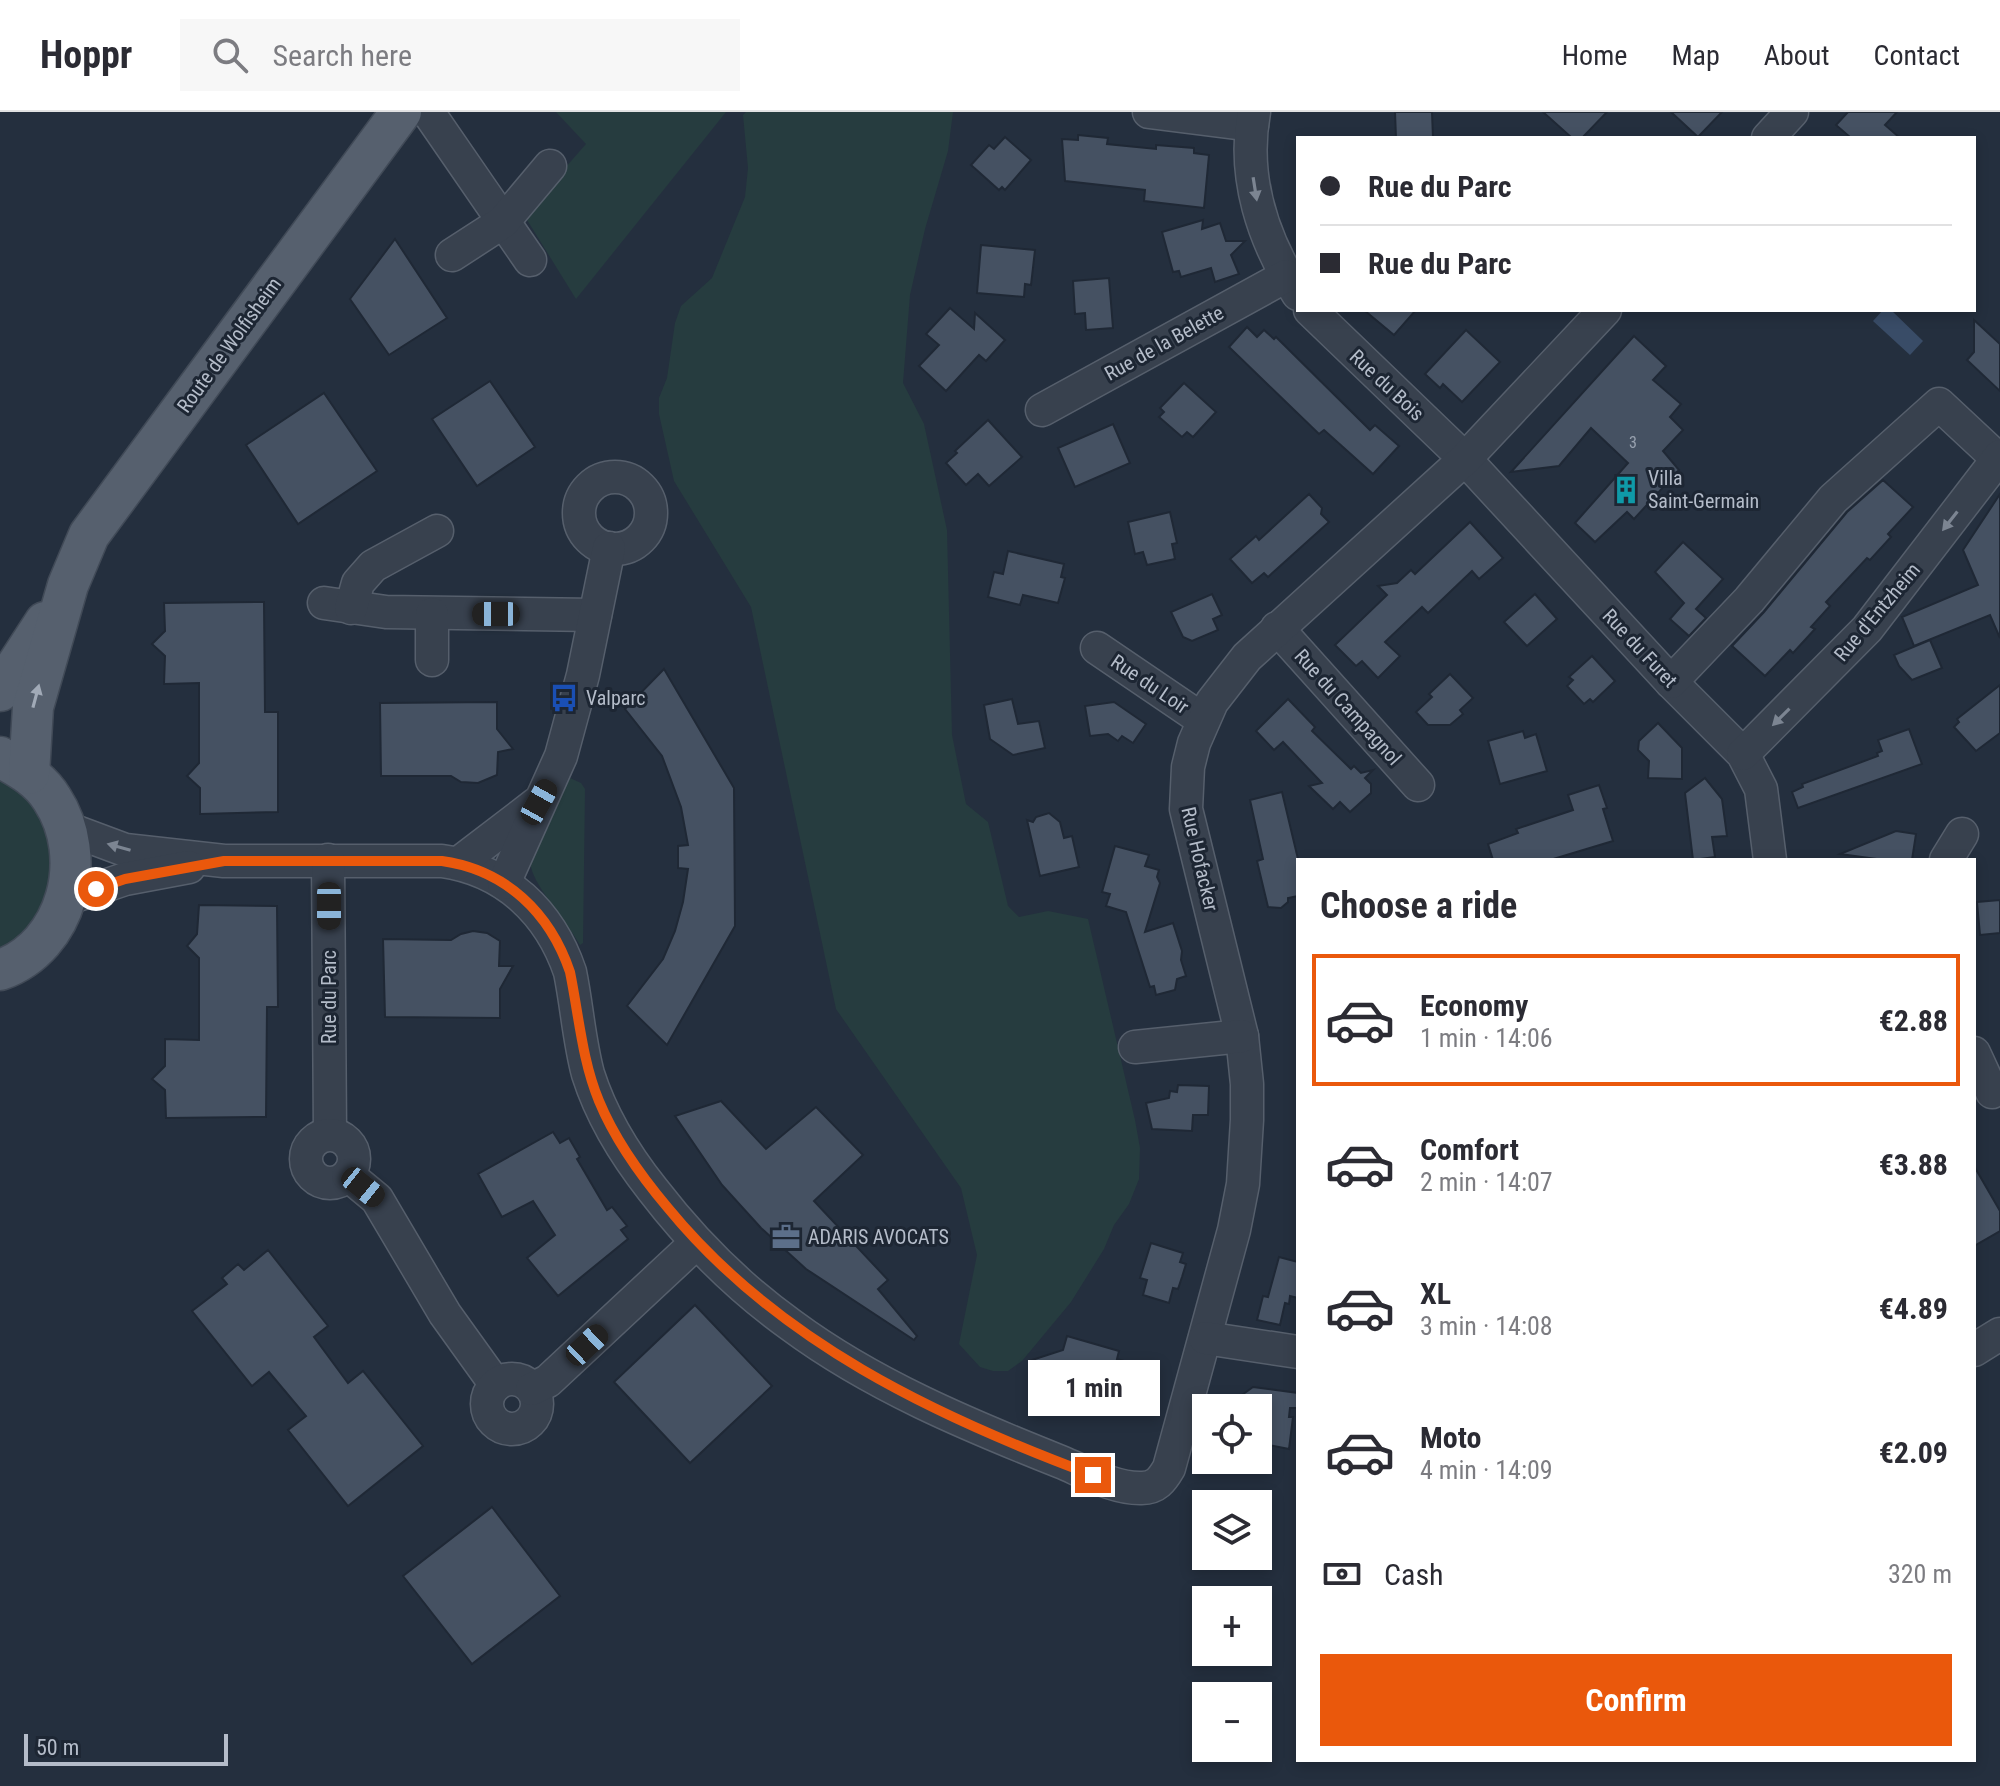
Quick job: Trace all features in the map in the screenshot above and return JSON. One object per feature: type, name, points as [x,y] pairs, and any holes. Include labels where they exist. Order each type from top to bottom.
[{"type":"main road","name":"Route de Wolfisheim","points":[[15,766],[68,585],[89,535],[401,112]]},
{"type":"main road","name":"Route de Wolfisheim","points":[[0,691],[68,585]]},
{"type":"main road","points":[[0,970],[13,965],[46,938],[66,899],[72,864],[66,828],[52,798],[15,766]]},
{"type":"street","points":[[428,112],[530,260]]},
{"type":"street","points":[[1149,112],[1253,118],[1251,163],[1255,198],[1262,224],[1292,285]]},
{"type":"street","points":[[1770,136],[1792,112]]},
{"type":"street","points":[[452,255],[503,222],[550,166]]},
{"type":"street","name":"Rue de la Belette","points":[[1042,410],[1292,285]]},
{"type":"street","name":"Rue du Bois","points":[[1312,312],[1465,459]]},
{"type":"street","name":"Rue Hofacker","points":[[696,1243],[748,1292],[819,1345],[930,1406],[997,1437],[1127,1486],[1153,1486],[1163,1479],[1169,1468],[1227,1263],[1243,1184],[1247,1120],[1242,1036],[1186,809],[1188,767],[1203,720],[1226,682],[1277,628],[1465,459],[1603,312]]},
{"type":"street","name":"Rue d'Entzheim","points":[[1671,682],[1749,600],[1833,499],[1939,404],[1999,458],[1867,629],[1743,754]]},
{"type":"street","name":"Rue du Furet","points":[[1465,459],[1671,682],[1743,754],[1761,789],[1770,858]]},
{"type":"street","points":[[437,531],[373,566],[337,606],[432,614],[595,615]]},
{"type":"street","points":[[504,883],[551,780],[568,733],[609,548]]},
{"type":"street","points":[[432,614],[432,660]]},
{"type":"street","name":"Rue du Campagnol","points":[[1277,628],[1418,785]]},
{"type":"street","name":"Rue du Loir","points":[[1097,648],[1203,720]]},
{"type":"street","points":[[459,863],[539,802]]},
{"type":"street","points":[[66,828],[125,850],[224,861],[425,860],[459,863],[504,883],[536,909],[570,972],[589,1074],[615,1134],[653,1190],[696,1243],[548,1381],[532,1389]]},
{"type":"street","name":"Rue du Parc","points":[[328,860],[330,1134],[339,1136],[352,1149],[352,1167],[348,1175],[377,1199],[445,1314],[496,1385]]},
{"type":"street","points":[[66,899],[125,879],[224,861]]},
{"type":"street","points":[[1135,1047],[1242,1036]]},
{"type":"street","points":[[1976,1057],[1992,1092]]},
{"type":"street","points":[[1976,1349],[2000,1334]]},
{"type":"street","points":[[1205,1338],[1296,1352]]},
{"type":"street","points":[[505,1380],[515,1380],[532,1389],[537,1407],[533,1417],[519,1429],[500,1426],[487,1411],[487,1401],[496,1385],[505,1380]]},
{"type":"green space","points":[[556,112],[726,112],[576,299],[524,215],[586,144]]},
{"type":"green space","points":[[746,112],[953,112],[948,151],[910,295],[903,383],[924,424],[947,530],[952,735],[966,804],[988,822],[1008,906],[1019,917],[1048,911],[1088,919],[1140,1148],[1139,1179],[1104,1249],[1071,1302],[1022,1361],[1008,1371],[980,1367],[959,1344],[977,1255],[961,1188],[836,1009],[751,607],[674,481],[659,414],[659,398],[667,378],[675,323],[681,306],[712,278],[745,197],[748,168],[743,115]]},
{"type":"green space","points":[[0,771],[38,800],[58,854],[44,910],[25,933],[0,949]]},
{"type":"green space","points":[[570,778],[581,783],[585,789],[583,943],[580,945],[539,885],[530,856],[537,833]]},
{"type":"water","points":[[1881,312],[1893,312],[1923,341],[1910,355],[1873,321]]},
{"type":"building","points":[[1395,112],[1432,112],[1433,136],[1396,136]]},
{"type":"building","points":[[1543,112],[1607,112],[1584,136],[1570,136]]},
{"type":"building","points":[[1671,112],[1722,112],[1697,136]]},
{"type":"building","points":[[1848,112],[1897,112],[1885,125],[1898,136],[1849,136],[1836,125]]},
{"type":"building","points":[[1078,135],[1108,138],[1107,144],[1156,149],[1156,145],[1194,148],[1194,153],[1209,155],[1204,208],[1144,201],[1145,190],[1065,181],[1062,139],[1078,140]]},
{"type":"building","points":[[1005,137],[1031,160],[1005,190],[1002,187],[999,190],[971,165],[989,145],[994,149]]},
{"type":"building","points":[[1203,220],[1202,229],[1220,223],[1226,241],[1245,241],[1231,255],[1239,274],[1215,282],[1211,268],[1181,277],[1179,271],[1173,272],[1162,232]]},
{"type":"building","points":[[395,239],[447,318],[389,355],[350,299]]},
{"type":"building","points":[[981,245],[1035,250],[1031,285],[1025,284],[1024,297],[977,293]]},
{"type":"building","points":[[1109,278],[1113,328],[1086,330],[1085,313],[1075,314],[1073,281]]},
{"type":"building","points":[[950,308],[974,329],[975,313],[1005,340],[986,361],[979,355],[946,391],[919,366],[939,345],[926,334]]},
{"type":"building","points":[[1366,312],[1414,312],[1394,335]]},
{"type":"building","points":[[1974,320],[2000,344],[2000,391],[1967,360],[1974,352]]},
{"type":"building","points":[[1247,327],[1257,337],[1264,330],[1274,339],[1276,337],[1370,430],[1375,425],[1399,446],[1373,474],[1324,430],[1319,434],[1229,347]]},
{"type":"building","points":[[1466,330],[1500,362],[1462,402],[1443,384],[1440,388],[1425,374]]},
{"type":"building","points":[[1634,336],[1666,366],[1653,380],[1681,404],[1670,417],[1683,430],[1663,451],[1679,470],[1634,519],[1627,512],[1595,542],[1575,523],[1628,463],[1591,428],[1559,466],[1511,472]]},
{"type":"building","points":[[490,381],[535,447],[477,486],[432,419]]},
{"type":"building","points":[[1184,383],[1216,412],[1193,437],[1187,432],[1182,437],[1159,417],[1164,412],[1160,408]]},
{"type":"building","points":[[324,393],[377,471],[298,524],[246,445]]},
{"type":"building","points":[[988,420],[1022,457],[989,486],[978,474],[966,485],[946,463]]},
{"type":"building","points":[[1113,424],[1130,463],[1075,487],[1058,448]]},
{"type":"building","points":[[1883,480],[1913,507],[1888,534],[1891,537],[1870,560],[1867,558],[1826,602],[1830,606],[1811,627],[1815,629],[1793,653],[1790,650],[1765,676],[1732,646],[1847,512]]},
{"type":"building","points":[[1309,494],[1322,508],[1321,514],[1329,522],[1268,577],[1264,573],[1252,583],[1230,559],[1256,536],[1259,540]]},
{"type":"building","points":[[2000,494],[2000,638],[1990,615],[1914,646],[1902,617],[1978,585],[1963,550]]},
{"type":"building","points":[[1170,512],[1177,543],[1172,544],[1175,559],[1147,565],[1143,552],[1135,554],[1128,522]]},
{"type":"building","points":[[1470,522],[1503,558],[1479,579],[1472,571],[1428,613],[1422,607],[1385,642],[1400,656],[1378,678],[1362,661],[1356,666],[1335,645],[1387,595],[1378,586],[1397,583],[1411,570],[1415,574]]},
{"type":"building","points":[[1683,542],[1723,579],[1696,609],[1706,618],[1689,636],[1670,619],[1684,603],[1655,572]]},
{"type":"building","points":[[1008,551],[1064,564],[1061,577],[1065,578],[1058,603],[1023,595],[1020,605],[988,597],[994,572],[1003,574]]},
{"type":"building","points":[[1212,594],[1222,615],[1213,619],[1218,630],[1192,641],[1183,637],[1171,612]]},
{"type":"building","points":[[1535,594],[1557,619],[1527,646],[1504,622]]},
{"type":"building","points":[[264,602],[265,712],[278,712],[278,812],[200,814],[200,788],[187,776],[199,763],[199,683],[164,684],[165,656],[152,644],[165,631],[164,603]]},
{"type":"building","points":[[1930,640],[1942,668],[1912,680],[1894,655]]},
{"type":"building","points":[[1592,656],[1615,681],[1593,702],[1590,699],[1584,704],[1567,686],[1573,680],[1569,677]]},
{"type":"building","points":[[664,669],[734,788],[735,926],[667,1045],[627,1006],[663,959],[675,931],[688,869],[678,868],[678,846],[688,845],[681,807],[662,756],[625,709]]},
{"type":"building","points":[[1450,674],[1473,698],[1460,710],[1463,714],[1450,725],[1428,725],[1416,712]]},
{"type":"building","points":[[2000,685],[2000,733],[1976,751],[1954,727],[1959,722],[1957,719]]},
{"type":"building","points":[[1012,699],[1018,724],[1039,721],[1045,748],[1013,755],[990,739],[984,705]]},
{"type":"building","points":[[1288,699],[1315,727],[1312,731],[1351,769],[1354,766],[1361,773],[1373,770],[1365,778],[1371,784],[1371,793],[1350,812],[1340,802],[1333,809],[1309,786],[1322,783],[1283,742],[1274,750],[1256,731]]},
{"type":"building","points":[[497,702],[497,729],[513,749],[498,752],[497,775],[478,783],[461,782],[451,776],[381,776],[380,703]]},
{"type":"building","points":[[1114,702],[1146,724],[1133,743],[1122,736],[1118,741],[1108,734],[1090,736],[1085,706]]},
{"type":"building","points":[[1658,723],[1682,748],[1682,779],[1648,778],[1649,761],[1638,750],[1639,741]]},
{"type":"building","points":[[1909,729],[1922,764],[1798,808],[1792,792],[1803,787],[1802,784],[1878,756],[1877,753],[1882,751],[1878,740]]},
{"type":"building","points":[[1523,731],[1525,738],[1536,734],[1547,771],[1500,784],[1488,741]]},
{"type":"building","points":[[1705,778],[1722,799],[1727,836],[1712,837],[1715,857],[1693,858],[1685,793]]},
{"type":"building","points":[[1599,785],[1613,841],[1557,858],[1492,858],[1488,844],[1518,833],[1516,829],[1573,810],[1568,795]]},
{"type":"building","points":[[1282,792],[1298,858],[1296,896],[1288,898],[1281,908],[1268,907],[1257,861],[1263,859],[1250,800]]},
{"type":"building","points":[[1049,813],[1060,822],[1064,838],[1072,836],[1079,867],[1040,876],[1027,820],[1033,822],[1036,817]]},
{"type":"building","points":[[1896,831],[1916,834],[1912,858],[1840,854]]},
{"type":"building","points":[[1115,846],[1149,855],[1145,866],[1159,870],[1157,877],[1160,883],[1145,932],[1173,923],[1186,976],[1177,979],[1175,990],[1156,995],[1154,986],[1150,987],[1126,912],[1106,906],[1110,894],[1102,892]]},
{"type":"building","points":[[2000,900],[2000,933],[1980,935],[1977,902]]},
{"type":"building","points":[[199,905],[277,906],[278,1007],[267,1007],[266,1117],[166,1118],[165,1090],[152,1079],[165,1066],[165,1039],[199,1040],[199,958],[187,946],[197,934]]},
{"type":"building","points":[[473,931],[487,933],[500,941],[499,966],[513,966],[500,989],[500,1018],[385,1017],[383,939],[451,940]]},
{"type":"building","points":[[1178,1085],[1209,1086],[1208,1115],[1193,1115],[1192,1131],[1152,1129],[1146,1103],[1169,1098],[1170,1091],[1177,1092]]},
{"type":"building","points":[[721,1101],[766,1149],[816,1107],[863,1155],[814,1201],[888,1280],[878,1289],[917,1336],[914,1340],[806,1269],[761,1228],[722,1185],[675,1116]]},
{"type":"building","points":[[553,1132],[560,1143],[569,1138],[580,1157],[577,1159],[607,1210],[612,1207],[627,1226],[621,1230],[628,1239],[558,1296],[527,1258],[555,1235],[533,1201],[502,1217],[478,1174]]},
{"type":"building","points":[[1976,1169],[2000,1211],[2000,1231],[1976,1245]]},
{"type":"building","points":[[1151,1243],[1183,1253],[1180,1262],[1186,1264],[1178,1289],[1173,1288],[1169,1303],[1143,1295],[1147,1280],[1140,1278]]},
{"type":"building","points":[[268,1250],[328,1326],[314,1337],[348,1383],[363,1371],[423,1446],[348,1506],[288,1430],[306,1416],[269,1372],[252,1386],[192,1311],[227,1284],[222,1278],[238,1264],[244,1270]]},
{"type":"building","points":[[1279,1257],[1296,1261],[1296,1298],[1290,1296],[1289,1304],[1285,1303],[1280,1325],[1257,1320],[1263,1296],[1268,1297]]},
{"type":"building","points":[[695,1305],[772,1386],[690,1463],[614,1382]]},
{"type":"building","points":[[1067,1336],[1119,1351],[1117,1359],[1127,1362],[1120,1385],[1109,1381],[1106,1394],[1082,1387],[1084,1379],[1070,1375],[1071,1372],[1032,1360],[1063,1350]]},
{"type":"building","points":[[1253,1387],[1296,1393],[1296,1408],[1290,1408],[1289,1417],[1293,1417],[1289,1449],[1272,1446],[1272,1394],[1243,1394]]},
{"type":"building","points":[[492,1507],[560,1596],[472,1664],[403,1576]]},
{"type":"place","name":"Villa Saint-Germain","points":[[1626,490]]},
{"type":"place","name":"Valparc","points":[[564,698]]},
{"type":"place","name":"ADARIS AVOCATS","points":[[786,1237]]},
{"type":"route","points":[[96,889],[125,879],[224,861],[442,861],[459,863],[504,883],[536,909],[564,956],[570,972],[589,1074],[615,1134],[653,1190],[696,1243],[748,1292],[789,1324],[859,1369],[997,1437],[1093,1475]]}]
